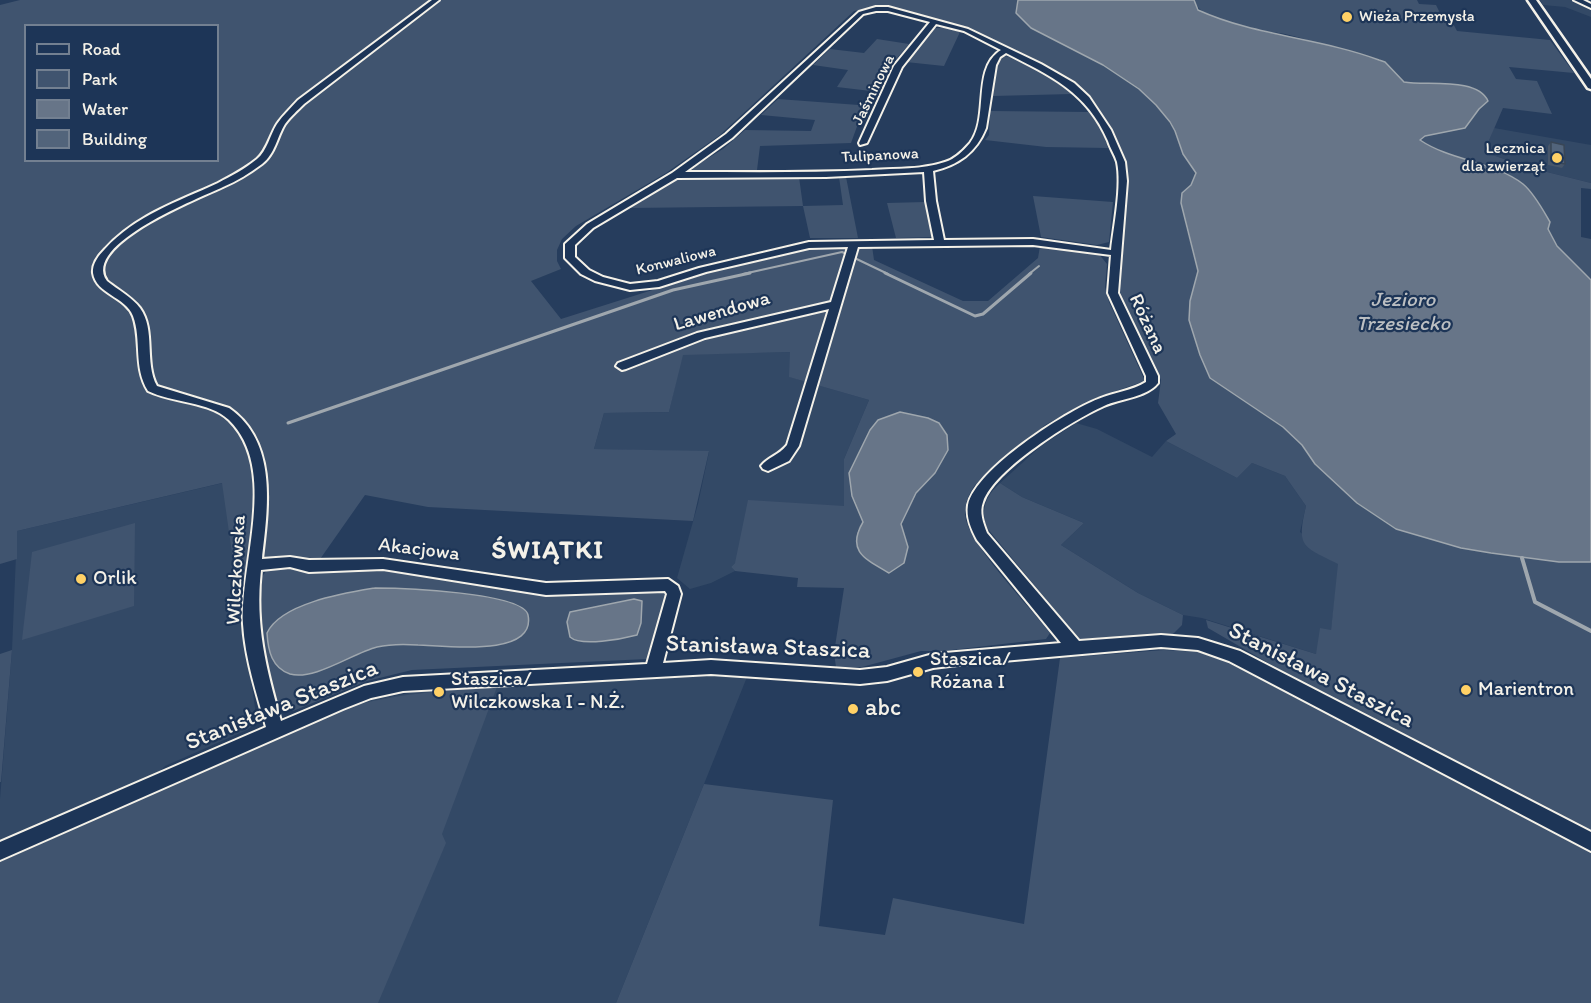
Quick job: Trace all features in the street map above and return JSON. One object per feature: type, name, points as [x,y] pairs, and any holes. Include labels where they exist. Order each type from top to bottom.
[{"type":"street","name":"Wilczkowska","points":[[275,730],[257,662],[251,623],[252,586],[261,512],[259,474],[253,447],[239,423],[232,417],[211,406],[172,397],[152,388],[146,374],[139,314],[129,302],[101,280],[98,267],[113,246],[139,224],[259,163],[269,152],[283,122],[301,102],[436,0]]},
{"type":"street","points":[[1532,0],[1591,86]]},
{"type":"street","points":[[1577,0],[1591,6]]},
{"type":"street","name":"Konwaliowa","points":[[935,21],[888,9],[861,13],[729,136],[675,175],[606,215],[579,234],[570,244],[570,258],[585,272],[599,279],[618,286],[643,287],[795,248],[854,244],[1033,242],[1115,253]]},
{"type":"street","name":"Różana","points":[[935,21],[966,30],[1071,85],[1086,99],[1107,130],[1120,158],[1112,287],[1114,299],[1151,374],[1152,383],[1146,388],[1120,394],[1101,402],[1043,435],[990,482],[980,493],[974,508],[976,524],[982,536],[1074,647]]},
{"type":"street","name":"Jaśminowa","points":[[863,143],[898,66],[935,21]]},
{"type":"street","name":"Tulipanowa","points":[[675,175],[857,173],[928,169],[958,160],[977,140],[982,127],[987,86],[994,61],[998,53],[1006,50]]},
{"type":"street","points":[[928,169],[931,201],[940,243]]},
{"type":"street","points":[[768,466],[784,458],[793,446],[854,244]]},
{"type":"street","name":"Lawendowa","points":[[622,366],[701,336],[836,304]]},
{"type":"street","name":"Akacjowa","points":[[255,565],[278,562],[309,566],[383,564],[546,589],[668,585],[674,594],[653,669]]},
{"type":"street","name":"Stanisława Staszica","points":[[0,851],[275,730],[370,691],[403,684],[653,669],[733,667],[860,677],[887,674],[944,659],[1161,641],[1192,642],[1213,647],[1283,681],[1591,842]]},
{"type":"shaded area","points":[[1540,0],[1575,0],[1591,7],[1591,17],[1565,7],[1543,5]]},
{"type":"shaded area","points":[[1494,128],[1591,145],[1591,183],[1527,167],[1484,152]]},
{"type":"shaded area","points":[[790,352],[790,377],[869,400],[844,459],[844,507],[735,563],[731,567],[735,571],[711,583],[690,589],[677,578],[698,504],[709,452],[594,449],[604,413],[669,412],[682,354]]},
{"type":"shaded area","points":[[1076,423],[1097,429],[1152,457],[1166,441],[1237,478],[1252,463],[1285,476],[1306,506],[1300,532],[1339,564],[1331,631],[1316,654],[1202,618],[1183,615],[1138,593],[1061,545],[1084,523],[1022,497],[1000,483],[1041,446]]},
{"type":"shaded area","points":[[223,483],[257,722],[247,730],[165,766],[150,781],[0,843],[0,799],[12,650],[17,531]]},
{"type":"shaded area","points":[[711,676],[747,677],[616,1003],[0,1003],[0,862],[371,700],[415,692]]},
{"type":"green space","points":[[20,0],[1018,0],[1016,13],[1031,28],[1103,65],[1139,89],[1156,105],[1175,131],[1183,154],[1196,173],[1191,185],[1182,193],[1186,226],[1198,271],[1190,301],[1210,378],[1283,427],[1302,445],[1315,464],[1357,503],[1396,529],[1559,562],[1591,562],[1591,832],[1301,682],[1208,628],[1206,620],[1316,654],[1320,628],[1331,630],[1338,564],[1305,544],[1302,530],[1306,506],[1285,476],[1252,463],[1237,478],[1166,441],[1176,434],[1158,403],[1161,380],[1121,299],[1120,284],[1128,182],[1127,163],[1113,130],[1091,99],[1075,84],[1042,65],[969,29],[889,8],[875,7],[854,11],[720,135],[666,173],[576,226],[562,239],[557,250],[557,261],[561,269],[531,281],[561,319],[706,273],[797,251],[827,247],[872,246],[874,260],[963,301],[988,301],[1038,258],[1040,246],[1098,253],[1107,264],[1105,287],[1109,302],[1145,381],[1095,398],[1045,425],[975,485],[966,506],[966,520],[979,546],[1050,633],[1046,639],[943,651],[921,651],[862,667],[836,667],[834,653],[844,588],[797,587],[798,578],[735,571],[731,567],[735,563],[748,500],[844,506],[844,459],[869,400],[789,377],[790,352],[683,355],[669,412],[604,413],[594,449],[709,451],[693,521],[428,507],[365,495],[318,562],[274,558],[246,567],[241,616],[222,483],[17,531],[17,559],[0,564],[0,5]],"holes":[[[900,412],[928,418],[916,493],[901,524],[908,547],[857,532],[863,522],[878,420]]]},
{"type":"green space","points":[[1194,0],[1417,0],[1419,4],[1436,5],[1440,13],[1448,14],[1457,31],[1550,40],[1574,73],[1509,67],[1516,79],[1537,81],[1552,114],[1503,108],[1484,152],[1527,167],[1591,183],[1591,189],[1581,188],[1581,237],[1591,239],[1591,280],[1557,246],[1548,229],[1550,222],[1535,197],[1523,184],[1512,176],[1485,164],[1456,156],[1413,150],[1421,91],[1354,59],[1302,38],[1220,21],[1199,8]]},
{"type":"green space","points":[[933,28],[948,28],[960,32],[944,66],[906,62]]},
{"type":"green space","points":[[877,39],[909,44],[892,64],[879,92],[837,87],[848,70],[813,65],[830,49],[864,53]]},
{"type":"green space","points":[[1003,56],[1022,60],[1072,94],[993,96],[996,68]]},
{"type":"green space","points":[[778,99],[872,106],[865,121],[859,121],[851,143],[760,146],[757,170],[693,171],[692,168],[723,149],[745,130],[811,131],[815,120],[761,115]]},
{"type":"green space","points":[[990,111],[1089,112],[1099,123],[1108,148],[1046,147],[985,140],[989,135]]},
{"type":"green space","points":[[799,177],[803,206],[629,208],[669,182],[682,179]]},
{"type":"green space","points":[[839,177],[846,177],[858,238],[810,238],[803,206],[843,205]]},
{"type":"green space","points":[[1033,196],[1113,202],[1109,242],[1097,245],[1041,237]]},
{"type":"green space","points":[[925,202],[933,237],[896,238],[887,203]]},
{"type":"green space","points":[[1000,483],[1022,497],[1084,523],[1061,545],[1138,593],[1183,615],[1182,625],[1173,634],[1079,639],[987,528],[984,509],[991,493]]},
{"type":"green space","name":"Orlik","points":[[135,523],[134,606],[22,640],[32,552]]},
{"type":"green space","points":[[277,566],[381,568],[544,593],[665,590],[668,594],[647,659],[412,670],[367,681],[293,711],[279,708],[264,659],[258,621],[261,578],[267,570]]},
{"type":"green space","points":[[12,650],[1,782],[0,782],[0,654]]},
{"type":"green space","points":[[1164,650],[1199,652],[1231,664],[1591,853],[1591,1003],[616,1003],[704,784],[833,800],[819,926],[885,935],[893,898],[1024,924],[1060,658]]},
{"type":"green space","points":[[497,687],[442,834],[446,843],[378,1003],[0,1003],[0,862],[345,708],[402,696]]},
{"type":"water","name":"Jezioro Trzesiecko","points":[[1018,0],[1194,0],[1198,10],[1220,19],[1385,62],[1404,82],[1463,85],[1482,93],[1488,101],[1465,128],[1425,136],[1420,140],[1445,152],[1499,170],[1523,184],[1535,197],[1550,222],[1548,229],[1557,246],[1591,280],[1591,562],[1559,562],[1461,548],[1396,529],[1357,503],[1315,464],[1302,445],[1283,427],[1210,378],[1189,320],[1190,301],[1198,271],[1181,203],[1182,193],[1191,185],[1196,173],[1183,154],[1175,131],[1156,105],[1139,89],[1103,65],[1031,28],[1016,13]]},
{"type":"water","points":[[900,412],[928,418],[939,423],[947,435],[948,450],[935,473],[916,493],[901,524],[908,547],[904,563],[889,573],[872,563],[857,547],[858,532],[863,522],[852,496],[849,473],[870,430],[878,420]]},
{"type":"water","points":[[375,588],[458,593],[505,601],[521,607],[528,615],[527,629],[518,638],[503,644],[465,647],[402,644],[377,647],[310,674],[290,674],[275,663],[268,646],[267,633],[274,623],[286,614],[315,601]]},
{"type":"water","points":[[634,599],[642,601],[641,623],[637,635],[592,642],[575,640],[570,637],[567,622],[570,612]]},
{"type":"building","points":[[1551,142],[1564,145],[1565,164],[1551,161]]},
{"type":"waterway","points":[[743,274],[842,252],[888,274]]},
{"type":"waterway","points":[[1029,274],[1039,266]]},
{"type":"waterway","points":[[288,423],[673,290],[750,273]]},
{"type":"waterway","points":[[885,273],[975,316],[983,314],[1031,273]]},
{"type":"waterway","points":[[1522,558],[1535,602],[1591,631]]},
{"type":"place","name":"Wieża Przemysła","points":[[1347,17]]},
{"type":"place","name":"Lecznica dla zwierząt","points":[[1557,158]]},
{"type":"place","name":"Orlik","points":[[81,579]]},
{"type":"place","name":"Staszica/ Różana I","points":[[918,672]]},
{"type":"place","name":"Marientron","points":[[1466,690]]},
{"type":"place","name":"Staszica/ Wilczkowska I - N.Ż.","points":[[439,692]]},
{"type":"place","name":"abc","points":[[853,709]]},
{"type":"district","name":"ŚWIĄTKI","points":[[548,551]]}]
